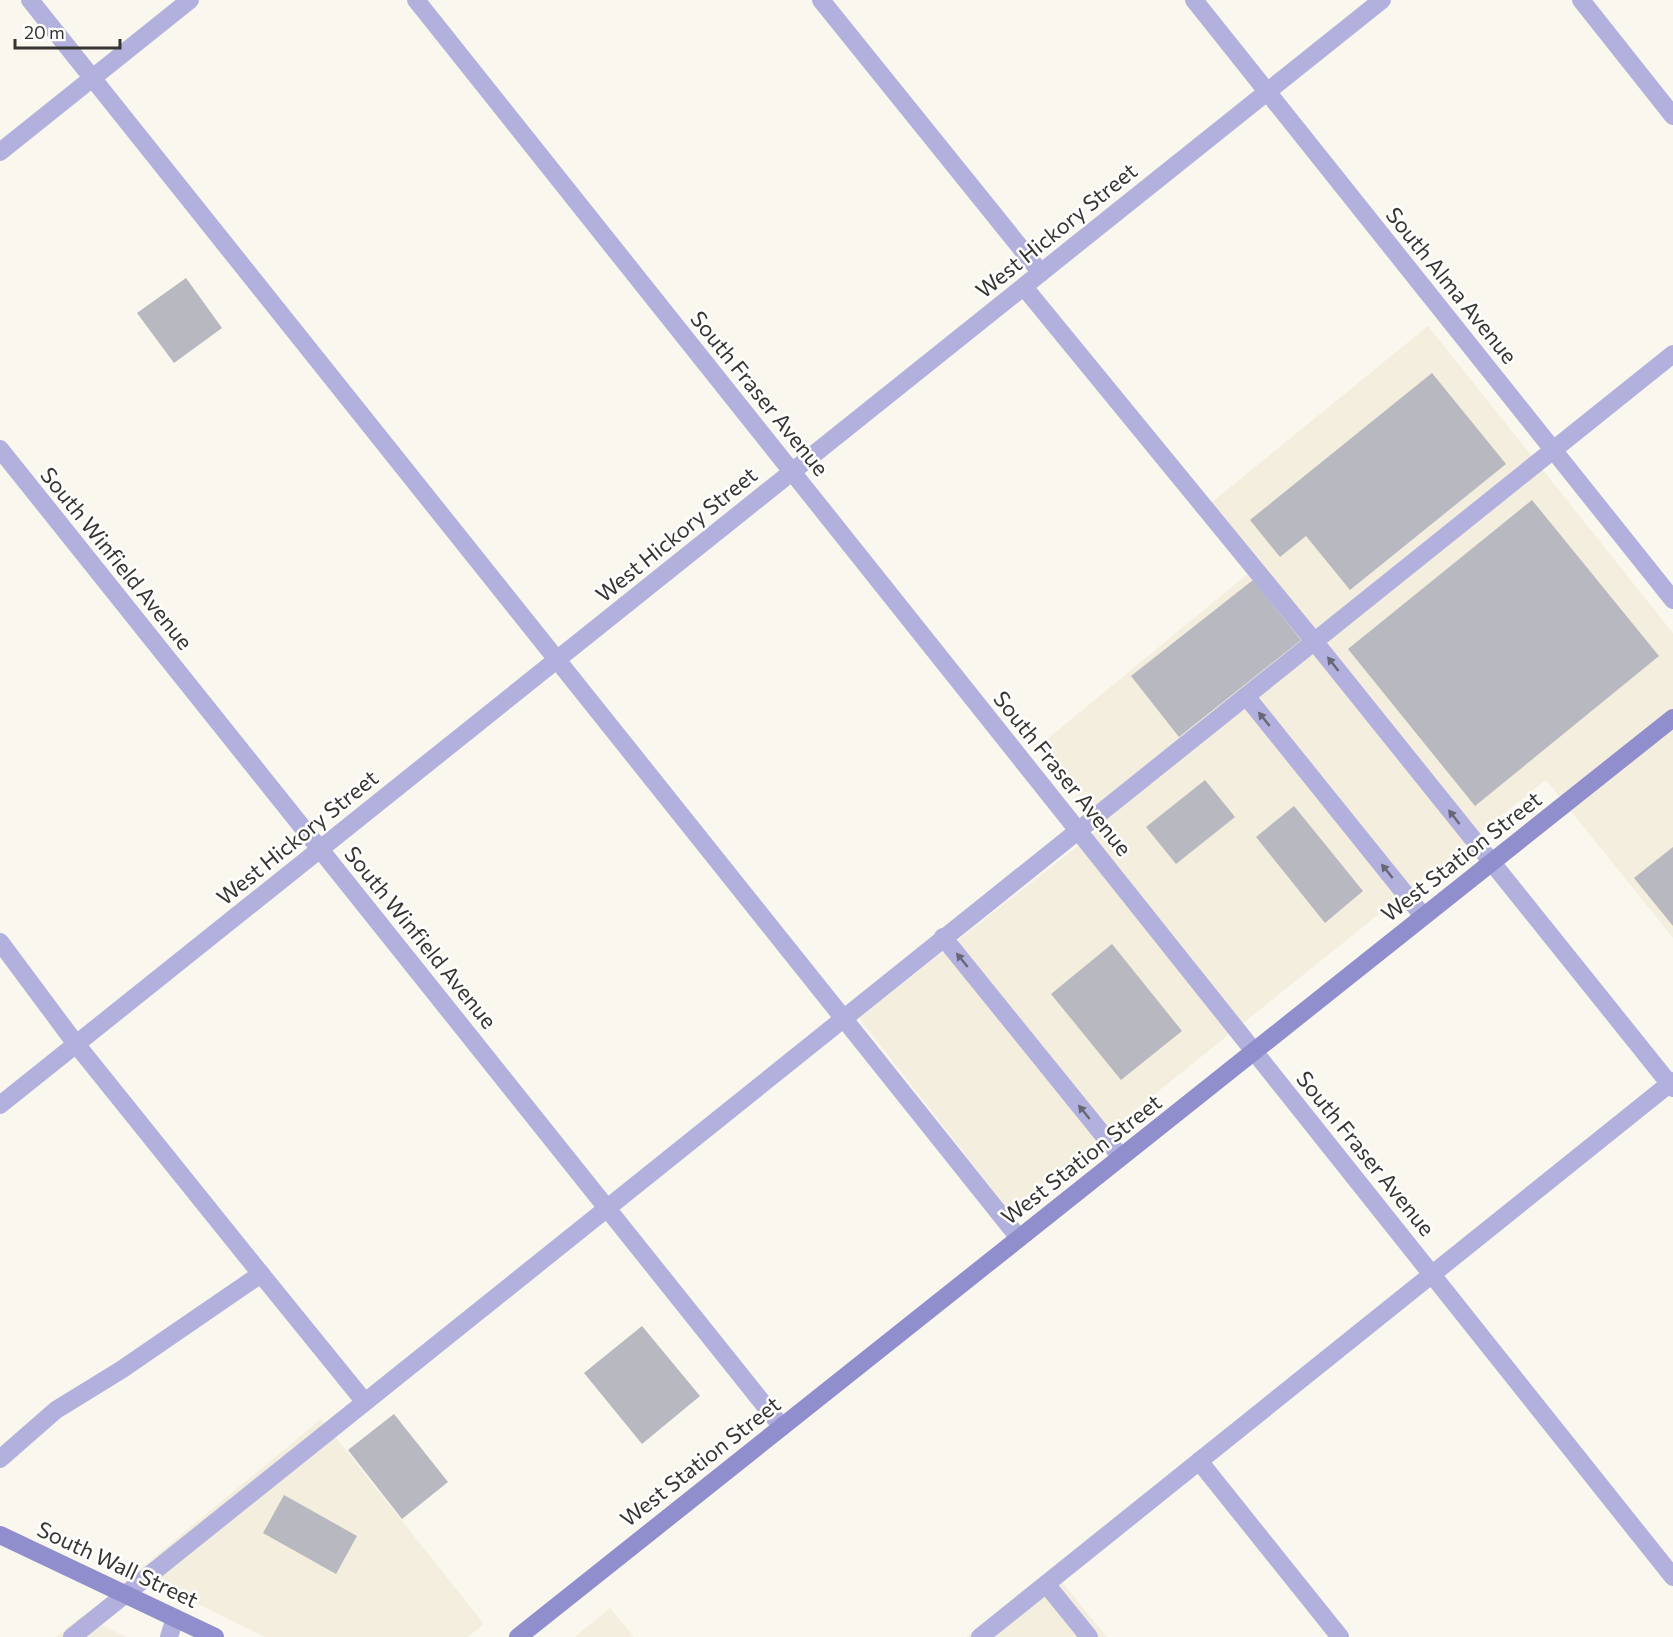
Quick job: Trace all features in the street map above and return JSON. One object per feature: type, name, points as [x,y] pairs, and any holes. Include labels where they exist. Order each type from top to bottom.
[{"type":"main road","name":"West Station Street","points":[[518,1637],[1673,718]]},
{"type":"main road","name":"South Wall Street","points":[[0,1535],[215,1637]]},
{"type":"street","points":[[30,0],[1019,1238]]},
{"type":"street","points":[[0,152],[190,0]]},
{"type":"street","name":"South Fraser Avenue","points":[[416,0],[1673,1576]]},
{"type":"street","points":[[821,0],[1041,273]]},
{"type":"street","name":"South Alma Avenue","points":[[1194,0],[1673,600]]},
{"type":"street","name":"West Hickory Street","points":[[0,1105],[1382,0]]},
{"type":"street","points":[[1581,0],[1673,116]]},
{"type":"street","points":[[980,1637],[1672,1084],[1024,287]]},
{"type":"street","points":[[72,1637],[1673,354]]},
{"type":"street","name":"South Winfield Avenue","points":[[0,449],[782,1427]]},
{"type":"street","points":[[1246,696],[1424,916]]},
{"type":"street","points":[[943,937],[1121,1157]]},
{"type":"street","points":[[0,942],[76,1044],[364,1401]]},
{"type":"street","points":[[0,1459],[56,1410],[121,1370],[261,1274]]},
{"type":"street","points":[[1199,1461],[1340,1637]]},
{"type":"street","points":[[1046,1584],[1089,1637]]},
{"type":"street","points":[[169,1637],[175,1618]]},
{"type":"shaded area","points":[[1428,326],[1673,633],[1673,938],[1546,780],[1009,1211],[859,1018],[1103,826],[1040,745],[1250,572],[1201,511]]},
{"type":"shaded area","points":[[321,1419],[484,1624],[468,1637],[265,1637],[135,1573]]},
{"type":"shaded area","points":[[1052,1570],[1107,1637],[966,1637]]},
{"type":"shaded area","points":[[610,1608],[634,1637],[575,1637]]},
{"type":"shaded area","points":[[82,1616],[127,1637],[56,1637]]},
{"type":"building","points":[[186,278],[222,328],[174,363],[137,313]]},
{"type":"building","points":[[1432,373],[1506,464],[1350,590],[1306,536],[1280,557],[1250,520]]},
{"type":"building","points":[[1532,500],[1659,656],[1475,806],[1348,649]]},
{"type":"building","points":[[1253,580],[1301,640],[1179,737],[1131,676]]},
{"type":"building","points":[[1205,780],[1235,817],[1176,864],[1146,827]]},
{"type":"building","points":[[1294,806],[1363,891],[1325,923],[1256,837]]},
{"type":"building","points":[[1673,847],[1673,926],[1634,878]]},
{"type":"building","points":[[1112,944],[1182,1031],[1121,1080],[1051,994]]},
{"type":"building","points":[[642,1326],[700,1396],[642,1444],[584,1373]]},
{"type":"building","points":[[394,1414],[448,1482],[402,1519],[348,1450]]},
{"type":"building","points":[[284,1495],[357,1536],[336,1574],[263,1533]]}]
